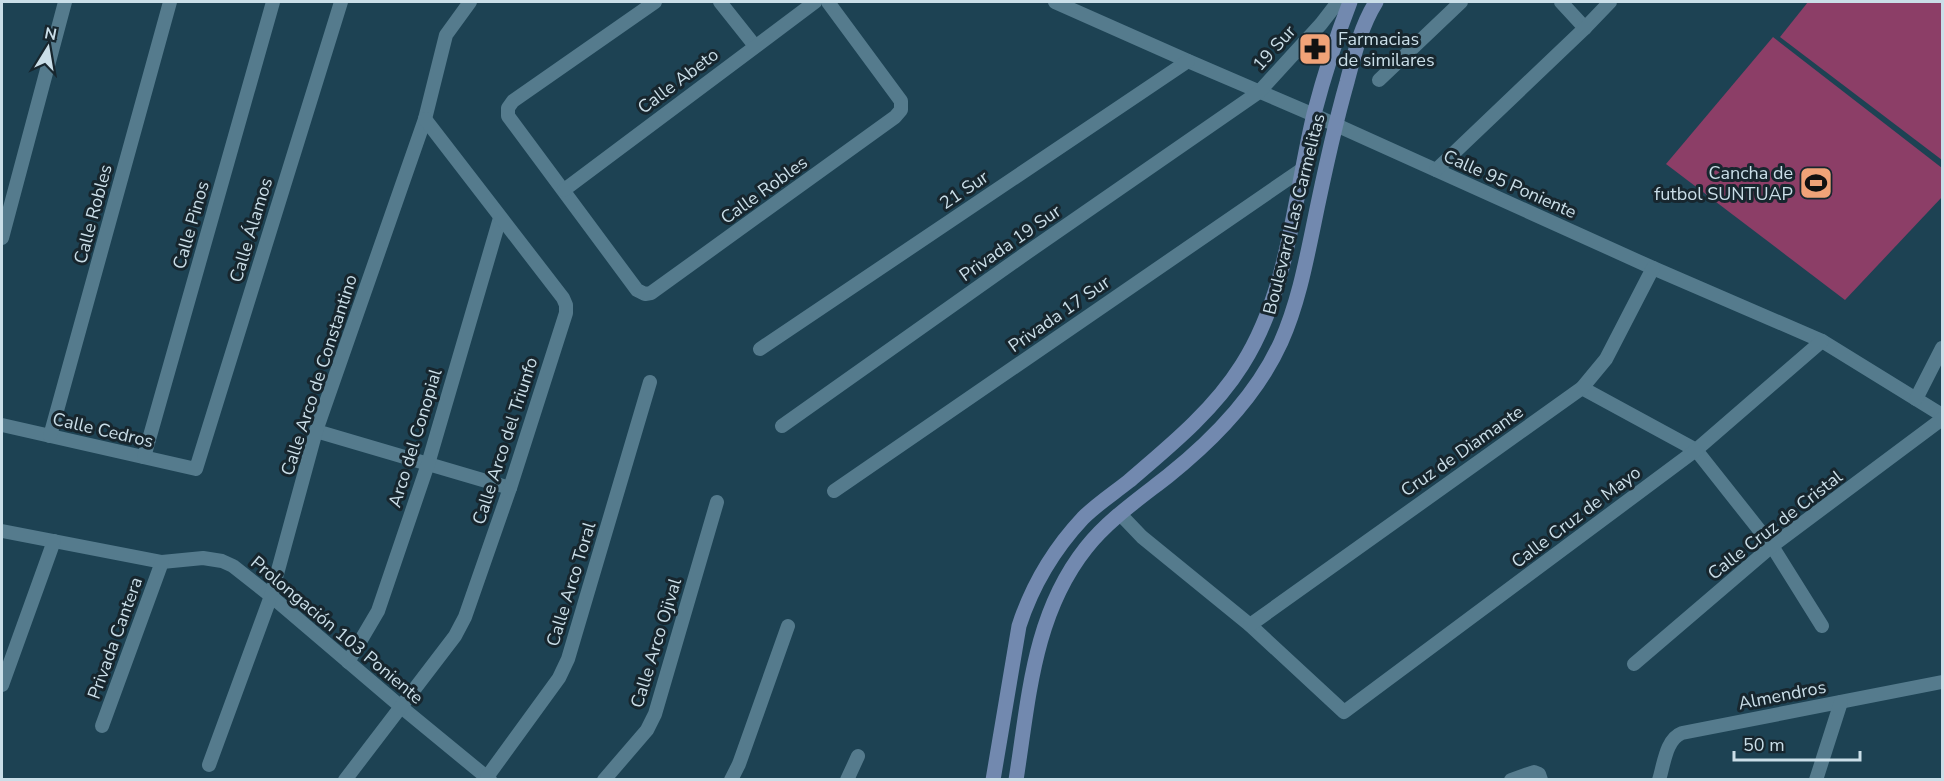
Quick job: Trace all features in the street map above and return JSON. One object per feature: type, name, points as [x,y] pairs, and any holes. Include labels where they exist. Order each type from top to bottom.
[{"type":"main road","name":"Boulevard Las Carmelitas","points":[[993,780],[1022,616],[1047,564],[1084,517],[1185,433],[1215,402],[1244,363],[1263,326],[1275,290],[1314,115],[1332,50],[1350,2]]},
{"type":"main road","name":"Boulevard Las Carmelitas","points":[[1016,780],[1036,652],[1045,622],[1061,587],[1086,548],[1120,514],[1210,438],[1243,403],[1266,370],[1281,342],[1294,307],[1335,124],[1360,34],[1376,2]]},
{"type":"main road","points":[[1068,536],[1086,548]]},
{"type":"street","points":[[2,238],[65,2]]},
{"type":"street","name":"Calle Robles","points":[[50,436],[170,2]]},
{"type":"street","name":"Calle Pinos","points":[[144,457],[273,2]]},
{"type":"street","name":"Calle Álamos","points":[[196,469],[341,2]]},
{"type":"street","name":"Calle Arco de Constantino","points":[[209,765],[271,596],[316,431],[425,119],[446,34],[470,2]]},
{"type":"street","points":[[564,190],[508,116],[508,108],[513,101],[655,2]]},
{"type":"street","points":[[720,2],[755,46]]},
{"type":"street","name":"Calle Abeto","points":[[564,190],[815,2]]},
{"type":"street","name":"Calle Robles","points":[[564,190],[637,290],[651,294],[896,117],[902,110],[901,101],[828,2]]},
{"type":"street","name":"Calle 95 Poniente","points":[[1055,2],[1822,341],[1942,417]]},
{"type":"street","name":"19 Sur","points":[[1259,92],[1338,2]]},
{"type":"street","points":[[1379,80],[1461,2]]},
{"type":"street","points":[[1561,2],[1585,28]]},
{"type":"street","points":[[1436,170],[1610,2]]},
{"type":"street","name":"21 Sur","points":[[760,349],[1188,61]]},
{"type":"street","name":"Privada 19 Sur","points":[[782,426],[1024,254],[1259,92]]},
{"type":"street","name":"Calle Arco del Triunfo","points":[[345,780],[455,636],[465,617],[510,488],[566,313],[566,305],[562,298],[425,119]]},
{"type":"street","name":"Privada 17 Sur","points":[[834,491],[1304,168]]},
{"type":"street","name":"Arco del Conopial","points":[[348,662],[378,611],[428,464],[500,218]]},
{"type":"street","name":"Cruz de Diamante","points":[[1250,625],[1582,388],[1606,359],[1653,268]]},
{"type":"street","name":"Calle Cruz de Mayo","points":[[1250,625],[1344,712],[1695,450],[1822,341]]},
{"type":"street","points":[[1916,399],[1942,348]]},
{"type":"street","name":"Calle Arco Toral","points":[[488,778],[559,678],[568,659],[650,382]]},
{"type":"street","points":[[1582,388],[1695,450],[1772,546],[1822,626]]},
{"type":"street","name":"Calle Cruz de Cristal","points":[[1634,664],[1772,546],[1942,417]]},
{"type":"street","name":"Calle Cedros","points":[[2,425],[196,469]]},
{"type":"street","points":[[316,431],[510,488]]},
{"type":"street","name":"Calle Arco Ojival","points":[[604,780],[646,730],[655,714],[717,502]]},
{"type":"street","points":[[1120,514],[1142,537],[1250,625]]},
{"type":"street","name":"Prolongación 103 Poniente","points":[[2,531],[162,562],[203,558],[222,561],[233,566],[488,778]]},
{"type":"street","points":[[2,685],[54,541]]},
{"type":"street","name":"Privada Cantera","points":[[102,726],[162,562]]},
{"type":"street","points":[[731,780],[740,764],[788,626]]},
{"type":"street","name":"Almendros","points":[[1659,780],[1671,741],[1676,736],[1942,682]]},
{"type":"street","points":[[1815,780],[1841,702]]},
{"type":"street","points":[[847,780],[858,756]]},
{"type":"street","points":[[1511,780],[1534,772],[1539,774],[1541,780]]},
{"type":"shaded area","points":[[1808,2],[1942,2],[1942,160],[1780,37]]},
{"type":"shaded area","name":"Cancha de futbol SUNTUAP","points":[[1773,37],[1942,168],[1942,197],[1845,300],[1666,164]]},
{"type":"place","name":"Farmacias de similares","points":[[1315,49]]},
{"type":"place","name":"Cancha de futbol SUNTUAP","points":[[1816,183]]}]
